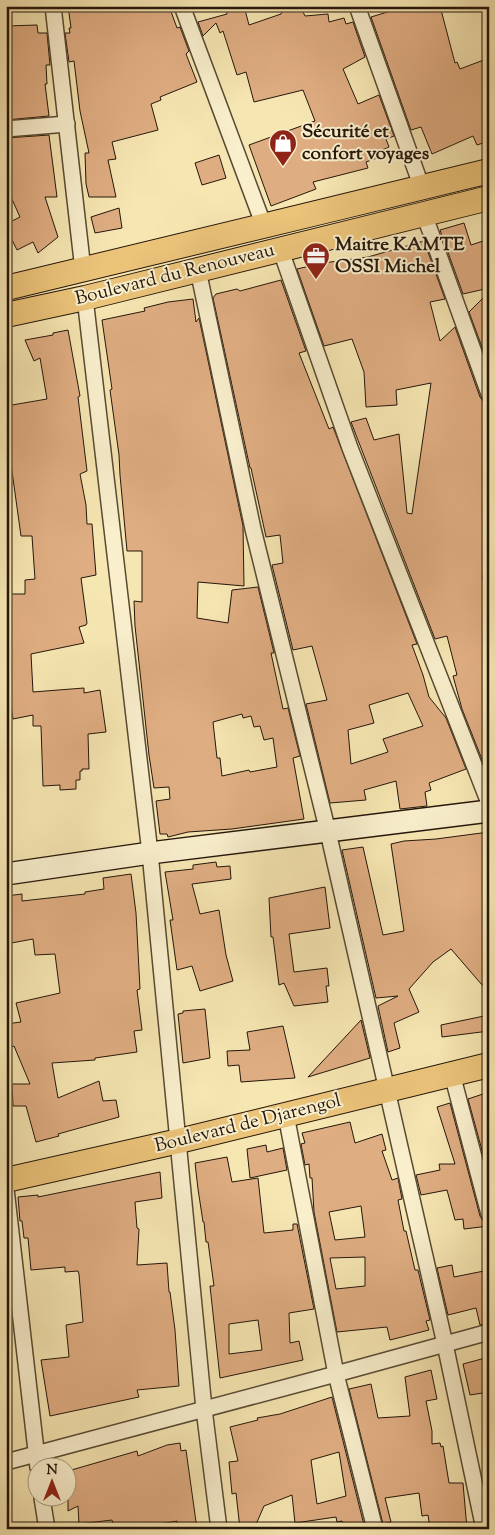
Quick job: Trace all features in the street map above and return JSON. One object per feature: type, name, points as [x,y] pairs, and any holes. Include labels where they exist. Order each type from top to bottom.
[{"type":"main road","name":"Boulevard du Renouveau","points":[[6,288],[196,244],[489,171]]},
{"type":"main road","name":"Boulevard du Renouveau","points":[[6,316],[489,198]]},
{"type":"main road","points":[[6,874],[150,853],[489,811]]},
{"type":"main road","name":"Boulevard de Djarengol","points":[[6,1180],[179,1141],[489,1065]]},
{"type":"street","points":[[53,6],[83,270]]},
{"type":"street","points":[[182,6],[264,226]]},
{"type":"street","points":[[357,6],[422,188]]},
{"type":"street","points":[[6,129],[67,124]]},
{"type":"street","points":[[424,214],[489,394]]},
{"type":"street","points":[[280,248],[350,448],[489,803]]},
{"type":"street","points":[[198,270],[253,529],[328,832],[445,1344],[484,1529]]},
{"type":"street","points":[[85,298],[150,853],[204,1409],[219,1529]]},
{"type":"street","points":[[452,1074],[489,1214]]},
{"type":"street","points":[[286,1115],[336,1374],[375,1529]]},
{"type":"street","points":[[6,1189],[37,1458]]},
{"type":"street","points":[[44,1458],[204,1409],[489,1332]]},
{"type":"street","points":[[6,1462],[28,1461]]},
{"type":"street","points":[[44,1508],[47,1529]]},
{"type":"building","points":[[68,6],[169,6],[177,28],[180,27],[189,51],[186,54],[197,82],[160,97],[161,100],[151,104],[158,130],[112,142],[116,159],[108,160],[116,197],[89,197],[86,184],[85,153],[89,153],[80,111],[74,61],[69,62],[65,33],[70,33],[69,28],[71,28]]},
{"type":"building","points":[[225,6],[244,6],[249,25],[281,14],[285,6],[300,6],[305,16],[328,14],[329,22],[344,18],[346,24],[353,22],[365,57],[343,69],[358,104],[379,95],[394,136],[386,139],[389,147],[378,152],[380,157],[366,162],[368,168],[313,182],[316,189],[271,206],[249,145],[315,121],[303,90],[254,102],[246,72],[237,75],[223,31],[220,33],[216,23],[203,36],[198,22],[227,14]]},
{"type":"building","points":[[393,6],[409,6],[410,12],[440,6],[455,63],[457,62],[460,69],[489,58],[489,141],[477,145],[473,136],[432,154],[421,127],[411,130],[371,17],[394,10]]},
{"type":"building","points":[[37,25],[38,33],[47,33],[50,65],[46,65],[47,84],[45,84],[49,116],[6,120],[6,26]]},
{"type":"building","points":[[49,135],[57,197],[45,197],[58,237],[38,253],[33,242],[17,250],[6,228],[6,224],[20,217],[6,186],[6,138]]},
{"type":"building","points":[[219,155],[226,178],[202,185],[195,163]]},
{"type":"building","points":[[119,208],[122,228],[95,233],[91,217]]},
{"type":"building","points":[[464,223],[471,245],[489,239],[489,288],[463,294],[440,230]]},
{"type":"building","points":[[424,241],[445,299],[430,302],[440,341],[455,327],[480,397],[483,401],[489,403],[489,549],[485,550],[483,579],[489,578],[489,777],[462,709],[453,676],[457,675],[447,636],[435,639],[351,422],[366,418],[374,440],[399,434],[407,513],[412,514],[431,383],[396,390],[397,405],[366,407],[364,372],[352,339],[324,346],[297,269],[323,263],[368,257]]},
{"type":"building","points":[[281,280],[306,351],[299,353],[329,429],[333,427],[417,644],[412,645],[429,697],[446,718],[466,769],[429,783],[431,790],[425,792],[427,806],[400,809],[396,781],[364,790],[366,800],[330,803],[306,704],[327,700],[312,646],[293,650],[272,565],[283,563],[280,535],[266,537],[213,298],[216,294],[237,289],[240,291]],"holes":[[[408,693],[423,726],[383,739],[388,752],[351,764],[348,730],[374,723],[369,705]]]},
{"type":"building","points":[[489,292],[489,366],[469,312]]},
{"type":"building","points":[[193,299],[196,322],[199,318],[243,526],[244,586],[198,582],[197,618],[228,623],[232,590],[258,587],[274,653],[271,653],[283,709],[288,708],[300,756],[293,758],[304,819],[232,829],[188,832],[168,837],[167,834],[160,834],[156,801],[170,799],[169,787],[154,788],[135,626],[134,601],[142,602],[142,551],[127,551],[119,455],[110,390],[112,389],[102,320],[145,311],[144,308],[168,302]],"holes":[[[242,714],[243,718],[251,716],[254,727],[260,726],[264,740],[273,738],[277,767],[250,772],[249,770],[222,776],[220,758],[217,758],[213,722]]]},
{"type":"building","points":[[68,330],[80,396],[78,397],[87,471],[80,474],[86,505],[87,524],[92,524],[96,575],[81,578],[87,623],[79,627],[84,643],[31,654],[33,692],[84,688],[84,693],[100,690],[106,732],[88,734],[89,769],[82,769],[80,771],[80,780],[76,780],[76,789],[60,790],[60,785],[43,786],[41,726],[33,726],[33,715],[13,719],[11,705],[6,706],[6,594],[25,594],[25,580],[35,579],[32,536],[21,536],[6,428],[6,406],[47,399],[40,358],[34,361],[25,340]]},
{"type":"building","points":[[489,832],[489,993],[451,949],[433,962],[409,989],[419,1012],[394,1023],[400,1048],[388,1052],[378,1006],[398,996],[376,998],[342,850],[363,847],[383,935],[404,931],[391,844]]},
{"type":"building","points":[[216,862],[217,867],[230,866],[231,879],[192,884],[200,914],[219,910],[226,955],[233,981],[200,991],[192,966],[177,970],[170,920],[173,920],[165,872],[193,869],[193,865]]},
{"type":"building","points":[[131,874],[136,913],[140,989],[137,990],[142,1030],[134,1031],[137,1052],[95,1058],[95,1060],[52,1063],[58,1098],[99,1081],[103,1101],[116,1100],[119,1117],[36,1142],[26,1106],[13,1106],[12,1084],[30,1084],[14,1046],[12,1047],[6,1030],[6,1024],[21,1022],[16,1003],[60,993],[55,954],[35,955],[33,939],[6,944],[6,896],[22,894],[22,901],[85,894],[85,892],[104,889],[103,878]]},
{"type":"building","points":[[325,887],[330,928],[289,934],[294,972],[327,968],[329,986],[326,986],[328,1002],[294,1006],[284,983],[279,985],[273,937],[271,937],[269,898]]},
{"type":"building","points":[[205,1009],[210,1058],[183,1063],[178,1014],[183,1013],[183,1011]]},
{"type":"building","points":[[489,1015],[489,1031],[442,1037],[441,1025]]},
{"type":"building","points":[[361,1020],[370,1058],[308,1077]]},
{"type":"building","points":[[283,1026],[295,1078],[241,1082],[239,1065],[228,1066],[227,1051],[250,1050],[247,1032]]},
{"type":"building","points":[[483,1094],[489,1109],[489,1176],[468,1099]]},
{"type":"building","points":[[450,1103],[480,1216],[483,1221],[489,1223],[489,1226],[464,1229],[463,1219],[455,1220],[447,1190],[421,1195],[416,1175],[440,1170],[439,1164],[455,1164],[437,1107]]},
{"type":"building","points":[[350,1122],[355,1143],[382,1134],[386,1150],[382,1151],[392,1180],[398,1178],[402,1199],[398,1200],[404,1231],[406,1231],[415,1270],[418,1270],[430,1320],[426,1321],[429,1330],[390,1340],[387,1327],[337,1332],[314,1212],[312,1178],[310,1178],[309,1164],[305,1165],[301,1144],[305,1143],[302,1133]],"holes":[[[361,1206],[365,1237],[335,1240],[329,1212]],[[365,1257],[365,1286],[336,1289],[330,1258]]]},
{"type":"building","points":[[266,1145],[267,1152],[283,1148],[287,1170],[250,1178],[247,1149]]},
{"type":"building","points":[[227,1157],[232,1182],[258,1178],[264,1233],[293,1230],[293,1224],[297,1224],[314,1309],[289,1313],[290,1343],[299,1341],[303,1360],[220,1378],[210,1286],[214,1286],[195,1163]],"holes":[[[258,1320],[262,1350],[229,1354],[229,1324]]]},
{"type":"building","points":[[160,1172],[162,1198],[135,1202],[137,1228],[139,1229],[137,1265],[167,1263],[179,1386],[137,1390],[139,1397],[50,1416],[41,1360],[69,1357],[66,1325],[83,1322],[79,1274],[78,1271],[65,1272],[65,1267],[31,1270],[28,1238],[24,1238],[18,1197],[38,1195],[38,1197]]},
{"type":"building","points":[[452,1265],[454,1277],[489,1270],[489,1323],[480,1325],[476,1308],[448,1315],[437,1268]]},
{"type":"building","points":[[489,1357],[489,1392],[470,1395],[463,1364]]},
{"type":"building","points":[[431,1370],[437,1399],[426,1401],[432,1431],[432,1444],[440,1443],[441,1447],[443,1446],[449,1483],[463,1483],[467,1529],[430,1529],[428,1515],[422,1516],[419,1493],[385,1498],[391,1522],[383,1524],[349,1389],[371,1384],[378,1418],[410,1416],[405,1377]]},
{"type":"building","points":[[332,1397],[365,1529],[345,1529],[342,1521],[337,1522],[336,1517],[295,1523],[292,1495],[264,1506],[254,1529],[240,1529],[236,1493],[232,1494],[229,1462],[238,1461],[230,1427],[258,1420],[257,1418],[280,1414]],"holes":[[[339,1452],[346,1496],[317,1504],[311,1460]]]},
{"type":"building","points":[[180,1443],[181,1451],[186,1450],[197,1529],[178,1529],[177,1521],[143,1527],[143,1529],[114,1529],[112,1520],[79,1524],[78,1468],[137,1451],[138,1456],[167,1445]]},
{"type":"place","name":"Sécurité et confort voyages","points":[[283,167]]},
{"type":"place","name":"Maitre KAMTE OSSI Michel","points":[[316,280]]}]
